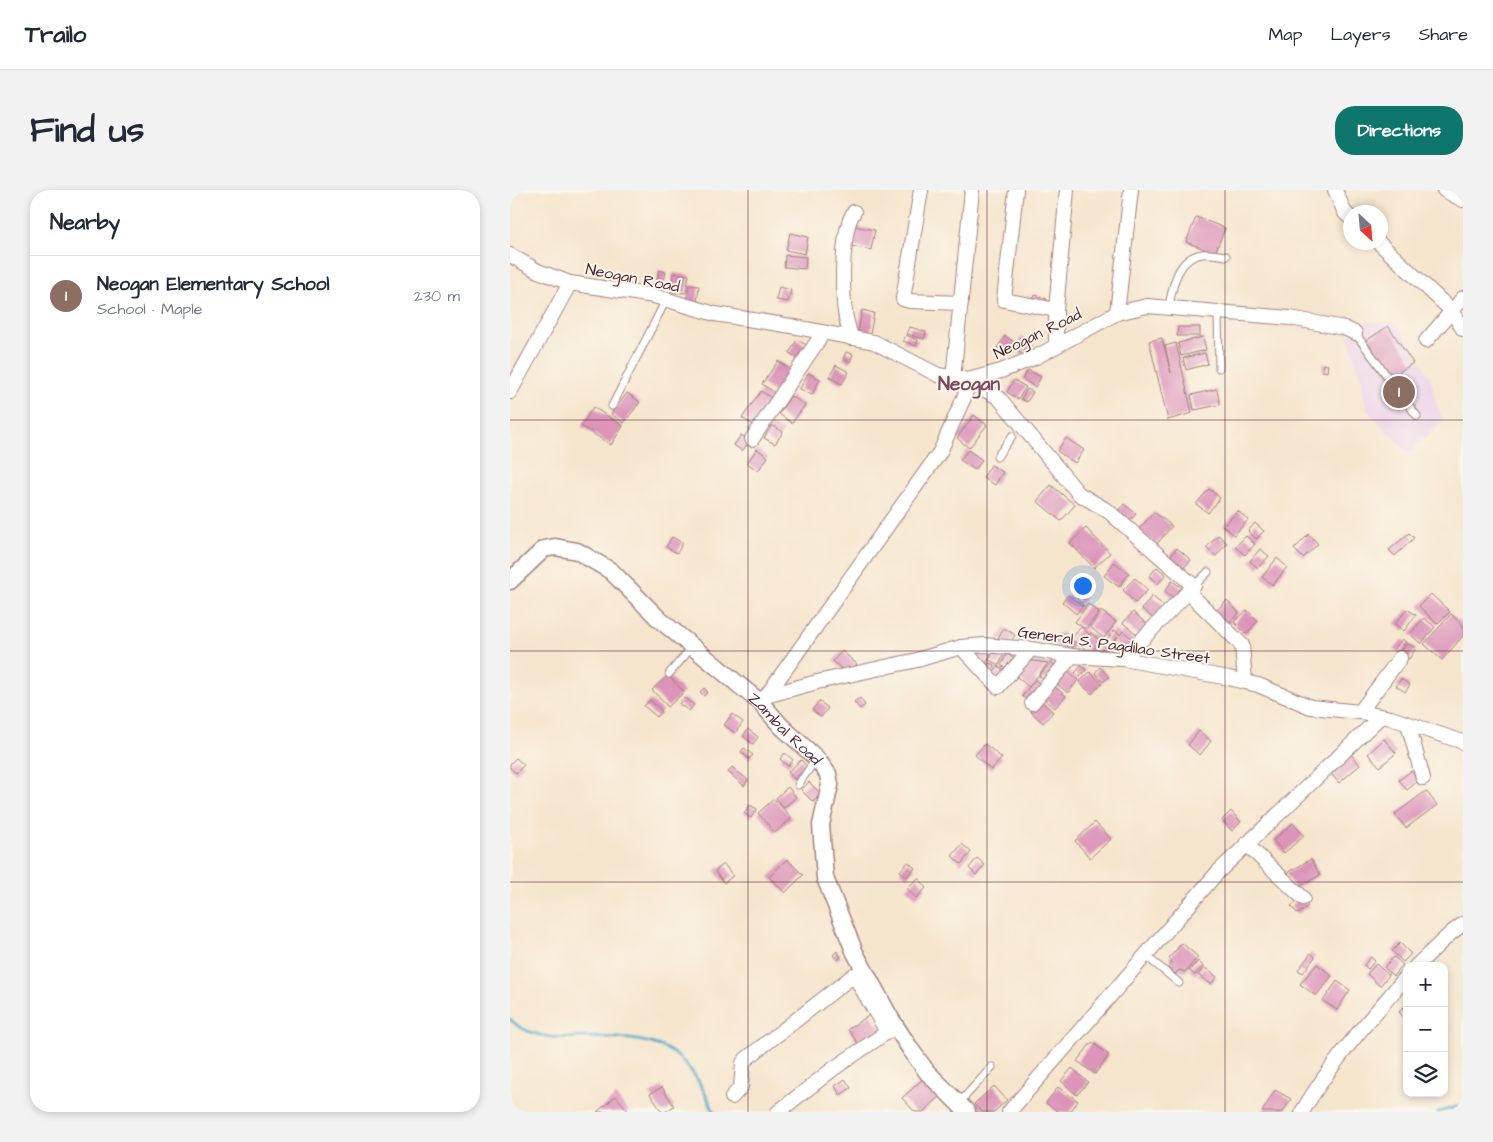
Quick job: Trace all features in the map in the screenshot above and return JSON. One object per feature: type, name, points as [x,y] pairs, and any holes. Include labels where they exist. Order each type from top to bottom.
[{"type":"street","points":[[921,190],[903,299],[910,301],[961,303]]},
{"type":"street","points":[[953,379],[972,190]]},
{"type":"street","points":[[1016,190],[1004,300],[1056,310]]},
{"type":"street","points":[[1056,346],[1056,310],[1067,190]]},
{"type":"street","points":[[1117,313],[1131,190]]},
{"type":"street","points":[[1335,190],[1343,208]]},
{"type":"street","points":[[1444,190],[1463,200]]},
{"type":"street","points":[[851,338],[845,311],[844,264],[849,220],[854,212]]},
{"type":"street","points":[[1387,250],[1452,311],[1463,329]]},
{"type":"street","name":"Neogan Road","points":[[510,255],[538,271],[570,283],[654,296],[715,314],[874,342],[938,375],[953,379],[968,380],[1016,365],[1117,313],[1147,306],[1290,318],[1344,328],[1355,333]]},
{"type":"street","points":[[510,392],[570,283]]},
{"type":"street","points":[[1426,341],[1463,298]]},
{"type":"street","points":[[752,439],[823,333]]},
{"type":"street","points":[[764,699],[940,452],[965,394],[968,380],[999,398],[1079,494],[1108,511],[1191,590],[1242,645],[1246,681]]},
{"type":"street","name":"Zambal Road","points":[[510,581],[544,549],[555,547],[578,551],[611,571],[660,620],[693,647],[764,699],[781,726],[816,758],[830,778],[821,825],[825,878],[855,953],[892,1029],[927,1072],[963,1108]]},
{"type":"street","points":[[1124,659],[1191,590]]},
{"type":"street","name":"General S. Pagdilao Street","points":[[764,699],[817,682],[917,660],[961,647],[984,645],[1031,649],[1072,656],[1124,659],[1246,681],[1311,707],[1360,712],[1408,724],[1463,742]]},
{"type":"street","points":[[961,647],[998,687],[1031,649]]},
{"type":"street","points":[[1032,703],[1072,656]]},
{"type":"street","points":[[1360,712],[1400,658]]},
{"type":"street","points":[[1009,1112],[1218,872],[1380,717]]},
{"type":"street","points":[[1408,724],[1423,778]]},
{"type":"street","points":[[1246,844],[1303,898]]},
{"type":"street","points":[[1420,962],[1463,924]]},
{"type":"street","points":[[732,1097],[740,1087],[743,1063],[746,1059],[854,975],[892,1029],[833,1069],[778,1112]]},
{"type":"street","points":[[1302,1112],[1319,1085],[1349,1045],[1403,981]]},
{"type":"lane","points":[[1169,308],[1172,290],[1181,268],[1191,259],[1201,254],[1226,256]]},
{"type":"lane","points":[[612,406],[666,300]]},
{"type":"lane","points":[[1218,313],[1219,368]]},
{"type":"lane","points":[[1355,333],[1417,416]]},
{"type":"lane","points":[[997,457],[1012,436]]},
{"type":"lane","points":[[1191,590],[1208,572]]},
{"type":"lane","points":[[669,674],[693,647]]},
{"type":"lane","points":[[798,785],[816,758]]},
{"type":"lane","points":[[1146,956],[1180,983]]},
{"type":"lane","points":[[963,1108],[992,1067]]},
{"type":"shaded area","points":[[1368,321],[1395,323],[1430,376],[1437,406],[1444,420],[1408,453],[1367,410],[1361,378],[1348,335]]},
{"type":"building","points":[[1196,217],[1225,228],[1215,253],[1186,242]]},
{"type":"building","points":[[854,226],[875,230],[871,250],[851,246]]},
{"type":"building","points":[[790,233],[808,237],[805,254],[786,250]]},
{"type":"building","points":[[785,255],[806,257],[805,269],[784,267]]},
{"type":"building","points":[[659,270],[666,272],[663,286],[656,284]]},
{"type":"building","points":[[673,273],[689,275],[686,293],[671,292]]},
{"type":"building","points":[[689,285],[699,286],[697,303],[687,302]]},
{"type":"building","points":[[779,287],[791,290],[788,302],[776,300]]},
{"type":"building","points":[[1035,295],[1047,299],[1044,307],[1032,303]]},
{"type":"building","points":[[862,310],[874,313],[870,335],[858,333]]},
{"type":"building","points":[[1388,326],[1413,363],[1390,378],[1366,341]]},
{"type":"building","points":[[910,327],[926,332],[924,339],[907,334]]},
{"type":"building","points":[[1178,327],[1200,327],[1200,336],[1177,336]]},
{"type":"building","points":[[906,335],[918,340],[916,346],[903,341]]},
{"type":"building","points":[[1005,336],[1016,343],[1009,355],[997,348]]},
{"type":"building","points":[[1022,337],[1033,344],[1029,350],[1018,343]]},
{"type":"building","points":[[1203,337],[1206,350],[1181,356],[1178,343]]},
{"type":"building","points":[[1162,338],[1171,373],[1165,346],[1176,343],[1192,413],[1168,420],[1149,341]]},
{"type":"building","points":[[797,340],[810,347],[802,361],[789,353]]},
{"type":"building","points":[[1017,345],[1025,351],[1023,355],[1015,349]]},
{"type":"building","points":[[846,352],[853,354],[850,362],[843,359]]},
{"type":"building","points":[[1205,353],[1208,364],[1186,370],[1183,358]]},
{"type":"building","points":[[778,361],[794,372],[778,395],[762,384]]},
{"type":"building","points":[[1323,364],[1328,365],[1327,372],[1322,371]]},
{"type":"building","points":[[836,365],[849,372],[842,384],[829,377]]},
{"type":"building","points":[[1028,370],[1041,377],[1035,387],[1022,379]]},
{"type":"building","points":[[808,373],[820,379],[812,395],[800,389]]},
{"type":"building","points":[[1014,380],[1026,387],[1018,399],[1007,392]]},
{"type":"building","points":[[1027,389],[1033,392],[1027,402],[1021,399]]},
{"type":"building","points":[[1217,389],[1220,405],[1194,410],[1191,395]]},
{"type":"building","points":[[761,391],[774,400],[755,426],[742,418]]},
{"type":"building","points":[[627,393],[640,402],[624,423],[611,414]]},
{"type":"building","points":[[791,396],[805,405],[792,423],[779,414]]},
{"type":"building","points":[[593,407],[623,426],[611,445],[581,426]]},
{"type":"building","points":[[974,415],[987,425],[969,448],[957,438]]},
{"type":"building","points":[[772,425],[783,432],[775,444],[764,438]]},
{"type":"building","points":[[741,435],[750,441],[742,451],[734,445]]},
{"type":"building","points":[[1066,438],[1084,450],[1075,463],[1057,451]]},
{"type":"building","points":[[757,449],[768,457],[758,471],[747,463]]},
{"type":"building","points":[[968,450],[982,460],[975,470],[960,460]]},
{"type":"building","points":[[991,465],[1003,472],[995,485],[983,478]]},
{"type":"building","points":[[1051,485],[1075,505],[1061,521],[1037,501]]},
{"type":"building","points":[[1209,489],[1220,498],[1208,513],[1196,504]]},
{"type":"building","points":[[1124,504],[1136,514],[1127,524],[1115,514]]},
{"type":"building","points":[[1238,511],[1248,520],[1234,535],[1223,526]]},
{"type":"building","points":[[1154,512],[1172,526],[1156,545],[1138,530]]},
{"type":"building","points":[[1255,523],[1264,531],[1256,539],[1248,531]]},
{"type":"building","points":[[1086,528],[1110,553],[1094,568],[1070,543]]},
{"type":"building","points":[[1409,533],[1414,538],[1395,556],[1389,550]]},
{"type":"building","points":[[1309,534],[1318,544],[1303,558],[1294,549]]},
{"type":"building","points":[[1218,535],[1227,543],[1216,556],[1206,548]]},
{"type":"building","points":[[1246,536],[1255,544],[1245,555],[1235,547]]},
{"type":"building","points":[[672,537],[683,543],[677,553],[666,547]]},
{"type":"building","points":[[1177,548],[1191,560],[1181,571],[1168,558]]},
{"type":"building","points":[[1260,549],[1269,556],[1258,568],[1250,561]]},
{"type":"building","points":[[1277,558],[1287,567],[1273,585],[1262,577]]},
{"type":"building","points":[[1114,562],[1129,573],[1119,587],[1104,576]]},
{"type":"building","points":[[1157,567],[1166,575],[1158,584],[1149,576]]},
{"type":"building","points":[[1135,578],[1148,590],[1135,603],[1123,590]]},
{"type":"building","points":[[1172,581],[1184,589],[1176,600],[1165,591]]},
{"type":"building","points":[[1081,593],[1086,597],[1082,603],[1077,599]]},
{"type":"building","points":[[1431,594],[1450,612],[1437,624],[1419,606]]},
{"type":"building","points":[[1068,595],[1083,606],[1076,614],[1062,602]]},
{"type":"building","points":[[1152,596],[1169,610],[1158,623],[1142,609]]},
{"type":"building","points":[[1227,600],[1239,613],[1226,626],[1214,613]]},
{"type":"building","points":[[1088,604],[1099,612],[1086,629],[1075,622]]},
{"type":"building","points":[[1407,609],[1416,615],[1404,631],[1395,624]]},
{"type":"building","points":[[1247,610],[1258,621],[1246,634],[1234,622]]},
{"type":"building","points":[[1101,611],[1116,622],[1104,638],[1090,627]]},
{"type":"building","points":[[1133,612],[1148,625],[1139,636],[1123,623]]},
{"type":"building","points":[[1451,614],[1463,625],[1463,636],[1442,660],[1424,644]]},
{"type":"building","points":[[1424,618],[1435,627],[1421,644],[1410,634]]},
{"type":"building","points":[[1081,627],[1089,634],[1080,646],[1071,639]]},
{"type":"building","points":[[1004,628],[1015,635],[1009,645],[998,638]]},
{"type":"building","points":[[1115,630],[1120,635],[1123,631],[1134,640],[1125,651],[1114,642],[1118,636],[1110,644],[1106,640]]},
{"type":"building","points":[[1061,632],[1075,645],[1067,654],[1053,642]]},
{"type":"building","points":[[1091,633],[1101,641],[1091,653],[1081,645]]},
{"type":"building","points":[[1402,639],[1406,642],[1398,653],[1394,650]]},
{"type":"building","points":[[1103,642],[1108,647],[1100,656],[1095,652]]},
{"type":"building","points":[[1407,643],[1416,648],[1409,659],[1400,653]]},
{"type":"building","points":[[1113,644],[1120,651],[1113,658],[1106,651]]},
{"type":"building","points":[[977,650],[991,653],[985,666],[973,658]]},
{"type":"building","points":[[994,650],[1004,654],[999,665],[989,660]]},
{"type":"building","points":[[842,651],[857,664],[847,674],[833,661]]},
{"type":"building","points":[[1007,654],[1014,658],[1008,669],[1001,665]]},
{"type":"building","points":[[1026,660],[1048,663],[1029,687],[1013,674]]},
{"type":"building","points":[[1051,662],[1058,668],[1047,682],[1039,676]]},
{"type":"building","points":[[988,663],[995,665],[991,673],[985,670]]},
{"type":"building","points":[[997,666],[1008,671],[1002,682],[992,676]]},
{"type":"building","points":[[1081,666],[1086,670],[1080,677],[1075,673]]},
{"type":"building","points":[[1100,667],[1109,677],[1103,682],[1095,673]]},
{"type":"building","points":[[1067,671],[1078,680],[1068,693],[1057,684]]},
{"type":"building","points":[[1090,672],[1102,683],[1092,694],[1079,682]]},
{"type":"building","points":[[668,675],[684,692],[668,707],[652,690]]},
{"type":"building","points":[[1401,679],[1410,685],[1405,692],[1396,686]]},
{"type":"building","points":[[1035,680],[1042,686],[1029,701],[1022,696]]},
{"type":"building","points":[[1054,686],[1066,696],[1055,708],[1043,698]]},
{"type":"building","points":[[704,688],[708,692],[704,696],[700,692]]},
{"type":"building","points":[[684,698],[694,705],[689,711],[679,704]]},
{"type":"building","points":[[860,698],[865,705],[860,709],[854,702]]},
{"type":"building","points":[[650,700],[662,711],[657,717],[644,706]]},
{"type":"building","points":[[1040,700],[1053,712],[1043,723],[1030,711]]},
{"type":"building","points":[[819,701],[828,708],[821,717],[812,710]]},
{"type":"building","points":[[732,714],[743,722],[735,733],[724,725]]},
{"type":"building","points":[[748,729],[758,737],[753,744],[743,736]]},
{"type":"building","points":[[1199,731],[1211,741],[1200,755],[1188,745]]},
{"type":"building","points":[[1384,739],[1396,753],[1380,767],[1368,754]]},
{"type":"building","points":[[985,744],[1002,758],[991,770],[975,755]]},
{"type":"building","points":[[744,748],[753,755],[749,759],[741,752]]},
{"type":"building","points":[[1348,751],[1360,765],[1339,783],[1327,769]]},
{"type":"building","points":[[785,753],[793,760],[788,766],[780,759]]},
{"type":"building","points":[[516,758],[524,765],[516,773],[510,768],[510,764]]},
{"type":"building","points":[[801,760],[808,767],[794,779],[788,772]]},
{"type":"building","points":[[732,767],[748,780],[744,786],[728,772]]},
{"type":"building","points":[[1411,771],[1419,780],[1407,790],[1399,780]]},
{"type":"building","points":[[809,782],[821,794],[813,802],[801,790]]},
{"type":"building","points":[[788,787],[796,797],[784,808],[776,798]]},
{"type":"building","points":[[1426,791],[1437,805],[1406,828],[1395,814]]},
{"type":"building","points":[[774,799],[792,818],[775,833],[758,813]]},
{"type":"building","points":[[750,805],[757,809],[751,818],[744,813]]},
{"type":"building","points":[[1231,811],[1241,822],[1232,831],[1222,820]]},
{"type":"building","points":[[1095,822],[1111,839],[1090,858],[1075,841]]},
{"type":"building","points":[[1293,823],[1304,836],[1284,853],[1273,840]]},
{"type":"building","points":[[962,844],[971,852],[961,864],[952,856]]},
{"type":"building","points":[[977,858],[985,865],[976,875],[969,868]]},
{"type":"building","points":[[787,859],[803,875],[785,893],[769,877]]},
{"type":"building","points":[[1311,859],[1320,875],[1295,889],[1286,874]]},
{"type":"building","points":[[908,862],[915,868],[907,877],[900,871]]},
{"type":"building","points":[[724,864],[733,876],[724,883],[715,871]]},
{"type":"building","points":[[918,878],[926,888],[916,898],[907,888]]},
{"type":"building","points":[[1301,898],[1308,906],[1298,914],[1291,906]]},
{"type":"building","points":[[1182,943],[1198,957],[1185,972],[1179,970],[1175,974],[1168,968],[1172,962],[1169,958]]},
{"type":"building","points":[[1400,943],[1411,954],[1403,962],[1392,951]]},
{"type":"building","points":[[837,951],[841,957],[837,960],[833,955]]},
{"type":"building","points":[[1311,953],[1315,957],[1303,973],[1298,970]]},
{"type":"building","points":[[1371,957],[1375,961],[1368,969],[1364,965]]},
{"type":"building","points":[[1394,957],[1403,965],[1393,976],[1384,967]]},
{"type":"building","points":[[1198,961],[1203,966],[1195,975],[1189,970]]},
{"type":"building","points":[[1317,964],[1332,976],[1316,996],[1300,984]]},
{"type":"building","points":[[1376,964],[1389,975],[1380,986],[1367,974]]},
{"type":"building","points":[[1204,967],[1217,977],[1211,984],[1198,975]]},
{"type":"building","points":[[1337,981],[1350,990],[1337,1010],[1323,1001]]},
{"type":"building","points":[[1403,1008],[1403,1016],[1399,1012]]},
{"type":"building","points":[[871,1014],[883,1033],[861,1048],[848,1029]]},
{"type":"building","points":[[1092,1042],[1109,1055],[1095,1074],[1077,1061]]},
{"type":"building","points":[[1072,1068],[1088,1082],[1077,1095],[1061,1081]]},
{"type":"building","points":[[926,1076],[943,1094],[923,1112],[915,1112],[902,1098]]},
{"type":"building","points":[[845,1079],[851,1088],[840,1095],[835,1086]]},
{"type":"building","points":[[994,1086],[1007,1100],[994,1112],[982,1112],[974,1104]]},
{"type":"building","points":[[662,1087],[674,1106],[665,1112],[662,1112],[650,1094]]},
{"type":"building","points":[[1058,1087],[1078,1101],[1070,1112],[1058,1112],[1046,1103]]},
{"type":"building","points":[[1275,1090],[1291,1099],[1283,1112],[1262,1112]]},
{"type":"building","points":[[616,1096],[627,1112],[597,1112]]},
{"type":"waterway","points":[[510,1019],[534,1034],[560,1037],[632,1039],[650,1042],[665,1048],[679,1057],[691,1070],[703,1088],[714,1112]]},
{"type":"waterway","points":[[1438,1112],[1463,1105]]},
{"type":"place","name":"Neogan Elementary School","points":[[1399,392]]},
{"type":"district","name":"Neogan","points":[[969,383]]}]
